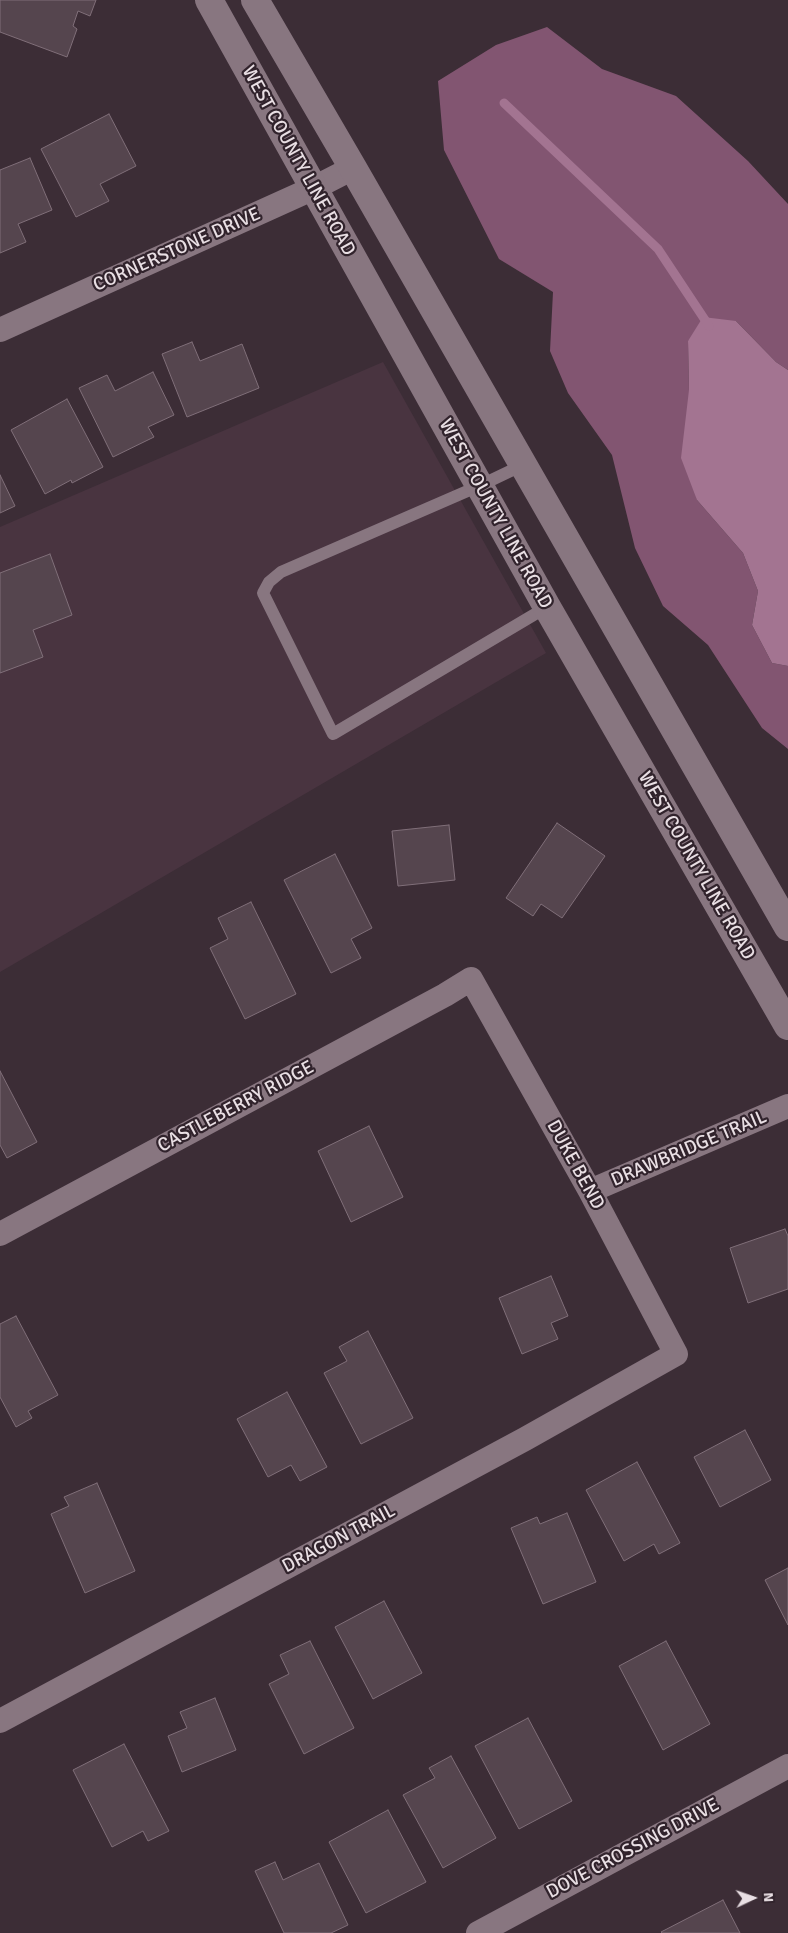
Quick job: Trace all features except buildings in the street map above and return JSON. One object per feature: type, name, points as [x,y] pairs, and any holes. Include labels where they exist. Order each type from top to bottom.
[{"type":"main road","name":"WEST COUNTY LINE ROAD","points":[[208,0],[547,607],[788,1026]]},
{"type":"main road","points":[[255,0],[788,927]]},
{"type":"street","name":"CORNERSTONE DRIVE","points":[[0,330],[314,188],[353,168]]},
{"type":"street","name":"DUKE BEND","points":[[471,979],[590,1191],[676,1354]]},
{"type":"street","name":"CASTLEBERRY RIDGE","points":[[0,1234],[445,996],[471,979]]},
{"type":"street","name":"DRAWBRIDGE TRAIL","points":[[590,1191],[788,1106]]},
{"type":"street","name":"DRAGON TRAIL","points":[[0,1720],[525,1439],[676,1354]]},
{"type":"street","name":"DOVE CROSSING DRIVE","points":[[478,1933],[788,1766]]},
{"type":"lane","points":[[523,465],[282,572],[269,582],[263,593],[333,734],[547,607]]},
{"type":"shaded area","points":[[547,27],[602,69],[676,96],[748,161],[788,204],[788,370],[776,362],[736,321],[688,341],[689,390],[697,500],[743,553],[758,591],[752,625],[772,663],[788,666],[788,749],[762,728],[708,645],[663,606],[635,548],[612,455],[568,393],[550,351],[553,292],[499,259],[444,150],[438,81],[496,45]]},
{"type":"shaded area","points":[[703,317],[736,321],[776,362],[788,370],[788,666],[772,663],[752,625],[758,591],[743,553],[697,500],[681,458],[689,390],[688,341]]},
{"type":"shaded area","points":[[383,362],[546,653],[0,972],[0,527]]},
{"type":"waterway","points":[[504,103],[658,249],[709,326]]}]
